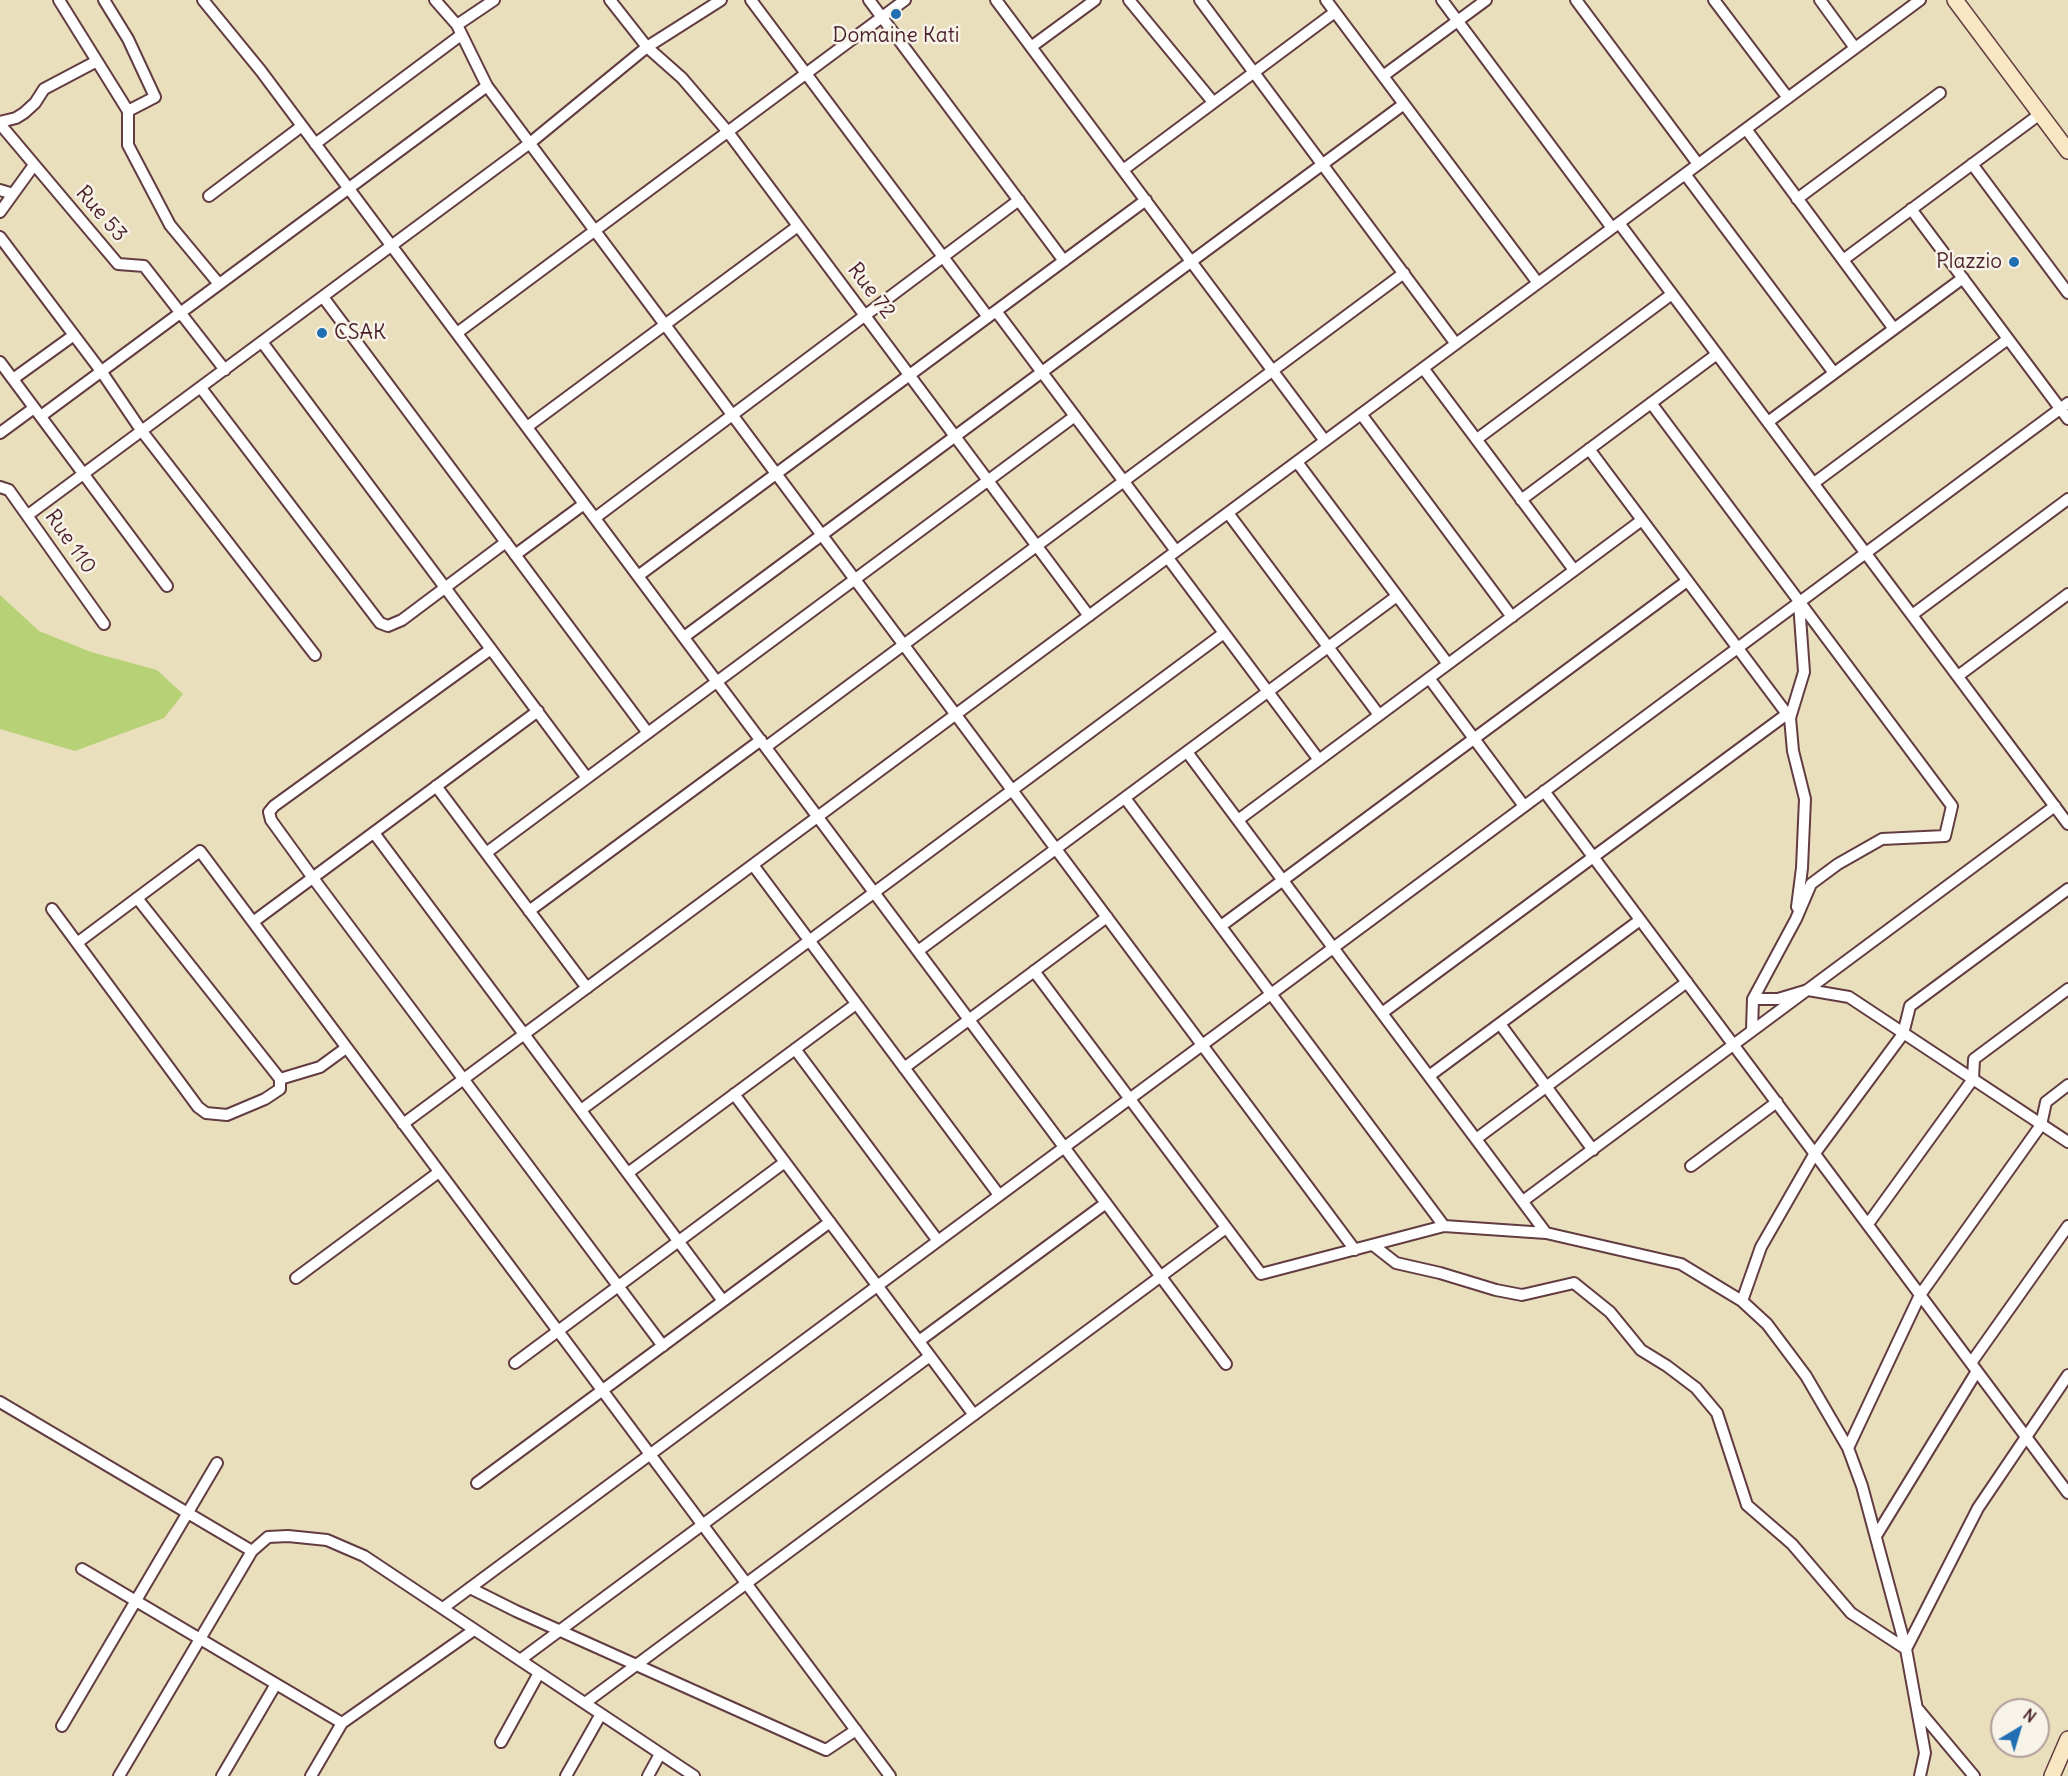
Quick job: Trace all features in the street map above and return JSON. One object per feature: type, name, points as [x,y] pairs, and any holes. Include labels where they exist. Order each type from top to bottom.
[{"type":"main road","points":[[1955,0],[2068,151]]},
{"type":"main road","points":[[2052,1776],[2068,1739]]},
{"type":"street","points":[[60,0],[128,111],[128,145],[170,225],[219,284]]},
{"type":"street","points":[[104,0],[128,39],[155,97],[128,111]]},
{"type":"street","points":[[203,0],[261,71],[349,188],[1226,1364]]},
{"type":"street","points":[[435,0],[459,30],[487,86],[1355,1250]]},
{"type":"street","points":[[315,144],[494,0]]},
{"type":"street","name":"Rue 72","points":[[610,0],[647,47],[682,78],[728,132],[1089,616]]},
{"type":"street","points":[[28,515],[530,144],[647,47],[720,0]]},
{"type":"street","points":[[752,0],[943,257],[1042,372],[1124,481],[1224,633],[1319,760]]},
{"type":"street","points":[[869,0],[1064,261]]},
{"type":"street","points":[[457,333],[905,0]]},
{"type":"street","points":[[996,0],[1325,441]]},
{"type":"street","points":[[1031,47],[1095,0]]},
{"type":"street","points":[[1129,0],[1213,102]]},
{"type":"street","points":[[1200,0],[1456,344]]},
{"type":"street","points":[[1326,0],[1538,283]]},
{"type":"street","points":[[1442,0],[1718,354],[2068,824]]},
{"type":"street","points":[[1383,76],[1486,0]]},
{"type":"street","points":[[1576,0],[1698,164]]},
{"type":"street","points":[[1714,0],[1788,98]]},
{"type":"street","points":[[1820,0],[1855,48]]},
{"type":"street","points":[[403,1124],[1920,0]]},
{"type":"street","points":[[1123,170],[1335,12]]},
{"type":"street","points":[[0,123],[24,113],[35,103],[44,89],[97,61]]},
{"type":"street","points":[[0,433],[38,412],[101,371],[487,86]]},
{"type":"street","points":[[1797,199],[1940,93]]},
{"type":"street","points":[[684,637],[1404,104]]},
{"type":"street","points":[[1843,260],[2040,114]]},
{"type":"street","name":"Rue 53","points":[[0,123],[118,264],[144,266],[225,370]]},
{"type":"street","points":[[209,196],[302,126]]},
{"type":"street","points":[[1746,129],[1894,329]]},
{"type":"street","points":[[1972,164],[2068,292]]},
{"type":"street","points":[[0,212],[34,165]]},
{"type":"street","points":[[1686,174],[1834,373]]},
{"type":"street","points":[[0,190],[13,194]]},
{"type":"street","points":[[595,519],[1018,200]]},
{"type":"street","points":[[638,576],[1146,200]]},
{"type":"street","points":[[1911,209],[2008,339],[2064,406],[2068,419]]},
{"type":"street","points":[[527,427],[798,226]]},
{"type":"street","points":[[0,238],[101,371],[141,430],[315,655]]},
{"type":"street","points":[[529,911],[903,644],[1404,273]]},
{"type":"street","points":[[1768,422],[1963,278]]},
{"type":"street","points":[[1477,439],[1672,294]]},
{"type":"street","points":[[323,297],[648,733]]},
{"type":"street","points":[[13,379],[74,335]]},
{"type":"street","points":[[1814,483],[2008,339]]},
{"type":"street","points":[[262,342],[588,778]]},
{"type":"street","points":[[1521,500],[1718,354]]},
{"type":"street","points":[[0,362],[167,585]]},
{"type":"street","points":[[1423,368],[1574,570]]},
{"type":"street","points":[[201,388],[380,623],[388,626],[402,620],[506,542]]},
{"type":"street","points":[[1651,403],[1952,806],[1945,836],[1882,839],[1838,864],[1811,884],[1796,919],[1753,999],[1752,1030]]},
{"type":"street","points":[[442,1608],[2064,406]]},
{"type":"street","points":[[1361,414],[1512,617]]},
{"type":"street","points":[[486,853],[1075,416]]},
{"type":"street","points":[[1382,1013],[1787,714],[1589,449]]},
{"type":"street","points":[[1297,462],[1448,664]]},
{"type":"street","name":"Rue 110","points":[[0,487],[9,490],[28,515],[104,624]]},
{"type":"street","points":[[1912,615],[2068,499]]},
{"type":"street","points":[[515,555],[584,504]]},
{"type":"street","points":[[1228,513],[1379,715]]},
{"type":"street","points":[[1238,820],[1642,520]]},
{"type":"street","points":[[1221,926],[1687,580]]},
{"type":"street","points":[[1958,676],[2068,594]]},
{"type":"street","points":[[918,951],[1396,596]]},
{"type":"street","points":[[1796,919],[1802,868],[1805,799],[1793,751],[1790,718],[1804,672],[1799,602]]},
{"type":"street","points":[[581,1110],[1224,633]]},
{"type":"street","points":[[491,649],[274,806],[269,812],[271,820],[313,878],[663,1346]]},
{"type":"street","points":[[1429,678],[1524,806]]},
{"type":"street","points":[[253,922],[538,711]]},
{"type":"street","points":[[1187,752],[1546,1233]]},
{"type":"street","points":[[436,786],[587,988]]},
{"type":"street","points":[[1544,791],[2068,1493]]},
{"type":"street","points":[[1125,798],[1444,1226]]},
{"type":"street","points":[[1523,1201],[2055,806]]},
{"type":"street","points":[[374,833],[723,1301]]},
{"type":"street","points":[[77,943],[200,851],[890,1776]]},
{"type":"street","points":[[753,865],[999,1195]]},
{"type":"street","points":[[1742,1301],[1761,1247],[1815,1153],[1903,1034],[1910,1006],[2068,889]]},
{"type":"street","points":[[52,909],[198,1107],[206,1113],[226,1115],[265,1099],[280,1089],[280,1079],[137,898]]},
{"type":"street","points":[[904,1068],[1107,917]]},
{"type":"street","points":[[1429,1076],[1640,920]]},
{"type":"street","points":[[1034,971],[1261,1274],[1444,1226],[1546,1233],[1681,1264],[1742,1301],[1767,1324],[1806,1376],[1848,1448],[1862,1486],[1906,1649],[1925,1753],[1920,1776]]},
{"type":"street","points":[[1476,1139],[1687,982]]},
{"type":"street","points":[[1868,1224],[1973,1079],[1974,1059],[2068,989]]},
{"type":"street","points":[[1753,999],[1778,999],[1808,990],[1850,997],[2068,1142]]},
{"type":"street","points":[[628,1173],[856,1004]]},
{"type":"street","points":[[1500,1024],[1593,1150]]},
{"type":"street","points":[[280,1079],[320,1067],[346,1048]]},
{"type":"street","points":[[795,1049],[938,1241]]},
{"type":"street","points":[[1848,1448],[1920,1295],[2042,1125],[2046,1102],[2068,1085]]},
{"type":"street","points":[[734,1094],[974,1414]]},
{"type":"street","points":[[1691,1166],[1777,1102]]},
{"type":"street","points":[[515,1362],[785,1162]]},
{"type":"street","points":[[296,1278],[439,1172]]},
{"type":"street","points":[[919,1341],[1106,1203]]},
{"type":"street","points":[[477,1483],[830,1222]]},
{"type":"street","points":[[1876,1536],[1974,1367],[2068,1226]]},
{"type":"street","points":[[585,1703],[1226,1228]]},
{"type":"street","points":[[1373,1245],[1396,1263],[1522,1295],[1574,1283],[1610,1312],[1641,1350],[1696,1388],[1717,1413],[1747,1505],[1792,1544],[1851,1613],[1906,1649]]},
{"type":"street","points":[[520,1660],[930,1356]]},
{"type":"street","points":[[1906,1649],[1978,1508],[2068,1375]]},
{"type":"street","points":[[0,1402],[252,1551]]},
{"type":"street","points":[[62,1726],[217,1463]]},
{"type":"street","points":[[119,1776],[252,1551],[268,1537],[288,1536],[327,1540],[364,1556],[694,1776]]},
{"type":"street","points":[[82,1569],[342,1723]]},
{"type":"street","points":[[470,1588],[516,1611],[826,1750],[856,1730]]},
{"type":"street","points":[[311,1776],[342,1723],[474,1630]]},
{"type":"street","points":[[501,1742],[539,1673]]},
{"type":"street","points":[[222,1776],[276,1684]]},
{"type":"street","points":[[1917,1707],[1974,1776]]},
{"type":"street","points":[[566,1776],[601,1714]]},
{"type":"street","points":[[648,1776],[660,1754]]},
{"type":"green space","points":[[0,595],[39,631],[91,652],[157,670],[183,694],[164,718],[75,751],[0,729]]},
{"type":"place","name":"Domaine Kati","points":[[896,14]]},
{"type":"place","name":"Plazzio","points":[[2014,262]]},
{"type":"place","name":"CSAK","points":[[322,333]]}]
